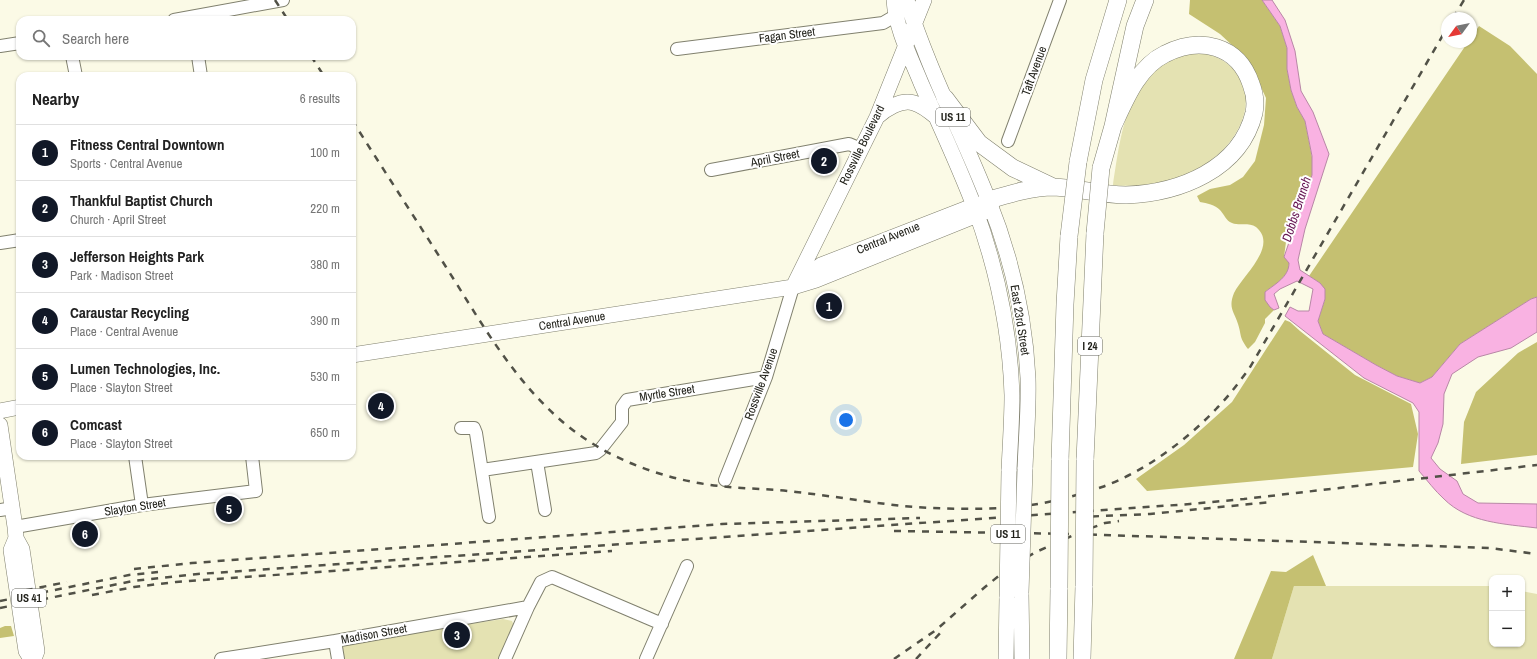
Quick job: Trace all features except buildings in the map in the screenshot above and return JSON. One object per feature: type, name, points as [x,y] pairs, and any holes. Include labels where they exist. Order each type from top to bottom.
[{"type":"highway","name":"I 24","points":[[1058,659],[1060,460],[1065,304],[1069,236],[1078,162],[1094,80],[1118,0]]},
{"type":"highway","name":"I 24","points":[[1082,659],[1085,460],[1095,233],[1102,168],[1114,126],[1136,26],[1145,0]]},
{"type":"highway","points":[[983,207],[1013,193],[1053,187],[1125,195],[1173,188],[1196,179],[1216,169],[1232,154],[1246,135],[1254,113],[1256,96],[1247,72],[1234,56],[1215,47],[1197,44],[1164,54],[1143,71],[1129,93],[1114,126]]},
{"type":"highway","points":[[944,98],[979,143],[1013,168],[1053,187]]},
{"type":"main road","name":"East 23rd Street","points":[[894,0],[895,16],[906,47],[935,116],[983,207],[985,238],[998,281],[1007,328],[1012,397],[1009,471],[1006,659]]},
{"type":"main road","name":"East 23rd Street","points":[[907,0],[914,25],[944,98],[983,207],[1012,273],[1023,325],[1028,379],[1021,593],[1022,659]]},
{"type":"main road","name":"Rossville Boulevard","points":[[793,287],[877,117],[924,0]]},
{"type":"main road","points":[[877,117],[885,109],[897,104],[913,102],[935,116]]},
{"type":"main road","name":"Central Avenue","points":[[356,354],[793,287],[816,280],[946,228],[983,207]]},
{"type":"main road","name":"Central Avenue","points":[[793,287],[821,265],[983,207]]},
{"type":"main road","points":[[946,228],[967,229],[976,232],[985,238]]},
{"type":"main road","points":[[0,411],[16,408]]},
{"type":"main road","name":"US 41","points":[[0,425],[6,509],[15,532],[11,550],[26,651],[33,659]]},
{"type":"street","points":[[206,16],[283,0]]},
{"type":"street","name":"Taft Avenue","points":[[1008,141],[1060,0]]},
{"type":"street","name":"Fagan Street","points":[[677,49],[882,23],[895,16]]},
{"type":"street","points":[[0,46],[16,44]]},
{"type":"street","points":[[73,60],[75,72]]},
{"type":"street","points":[[199,60],[200,72]]},
{"type":"street","name":"April Street","points":[[712,170],[849,144],[861,148]]},
{"type":"street","points":[[0,243],[16,241]]},
{"type":"street","name":"Rossville Avenue","points":[[725,480],[766,377],[793,287]]},
{"type":"street","name":"Myrtle Street","points":[[482,470],[596,453],[622,422],[622,407],[628,400],[766,377]]},
{"type":"street","points":[[461,428],[474,428],[476,432],[490,517]]},
{"type":"street","points":[[136,460],[142,505]]},
{"type":"street","name":"Slayton Street","points":[[15,532],[142,505],[256,491],[252,460]]},
{"type":"street","points":[[537,462],[545,510]]},
{"type":"street","points":[[646,659],[687,566]]},
{"type":"street","points":[[505,659],[541,582],[552,577],[662,624]]},
{"type":"street","name":"Madison Street","points":[[221,659],[277,655],[335,642],[528,607]]},
{"type":"street","points":[[335,642],[338,659]]},
{"type":"shaded area","points":[[1190,0],[1262,0],[1280,26],[1287,48],[1287,69],[1291,90],[1297,107],[1305,121],[1312,157],[1312,175],[1286,242],[1284,257],[1290,263],[1289,268],[1281,280],[1265,292],[1270,307],[1274,310],[1265,319],[1265,323],[1255,342],[1248,349],[1242,339],[1232,309],[1232,298],[1238,286],[1257,261],[1263,243],[1262,235],[1256,227],[1247,224],[1235,224],[1230,222],[1218,208],[1211,204],[1200,202],[1197,196],[1210,189],[1230,185],[1243,177],[1255,161],[1264,125],[1266,98],[1249,61],[1220,34],[1189,14]]},
{"type":"shaded area","points":[[1262,0],[1272,0],[1285,20],[1295,51],[1301,91],[1313,112],[1329,154],[1305,229],[1298,260],[1300,270],[1320,283],[1325,289],[1325,299],[1318,321],[1323,334],[1397,376],[1420,383],[1432,377],[1460,344],[1531,299],[1537,297],[1537,332],[1511,348],[1478,357],[1452,374],[1444,394],[1443,424],[1438,443],[1431,458],[1440,469],[1457,481],[1463,494],[1478,503],[1537,504],[1537,528],[1476,518],[1454,507],[1437,493],[1419,471],[1419,412],[1413,403],[1364,378],[1285,316],[1290,307],[1298,311],[1309,311],[1313,289],[1297,281],[1280,289],[1274,294],[1279,308],[1274,310],[1265,300],[1265,292],[1281,280],[1287,272],[1289,263],[1284,257],[1312,175],[1312,156],[1305,121],[1297,107],[1291,90],[1287,69],[1287,48],[1280,26]]},
{"type":"shaded area","points":[[1479,26],[1510,46],[1537,74],[1537,297],[1531,299],[1460,344],[1432,377],[1420,383],[1397,376],[1323,334],[1318,321],[1325,299],[1320,283],[1309,276],[1464,48],[1477,48],[1477,29]]},
{"type":"shaded area","points":[[1188,53],[1206,53],[1228,64],[1241,80],[1245,94],[1245,110],[1240,124],[1232,138],[1222,151],[1209,162],[1196,170],[1177,178],[1156,184],[1134,186],[1113,185],[1122,132],[1127,115],[1142,84],[1154,71],[1178,55]]},
{"type":"shaded area","points":[[1285,320],[1290,322],[1355,375],[1411,404],[1418,434],[1413,467],[1147,491],[1136,479],[1184,445],[1232,402]]},
{"type":"shaded area","points":[[1537,342],[1537,455],[1461,464],[1464,422],[1476,392],[1518,353]]},
{"type":"shaded area","points":[[1313,555],[1326,586],[1294,586],[1272,659],[1234,659],[1271,571],[1286,572]]},
{"type":"shaded area","points":[[1294,586],[1489,586],[1489,647],[1525,647],[1525,592],[1537,594],[1537,659],[1272,659]]},
{"type":"shaded area","points":[[503,619],[512,621],[514,626],[502,659],[343,659],[341,646]]},
{"type":"shaded area","points":[[11,626],[14,636],[0,638],[0,628]]},
{"type":"railway","points":[[275,0],[285,16]]},
{"type":"railway","points":[[1457,12],[1464,0]]},
{"type":"railway","points":[[356,126],[485,329],[513,369],[529,388],[564,423],[600,448],[620,459],[663,475],[707,484],[788,491],[902,506],[958,509],[1014,507],[1059,500],[1081,494],[1118,481],[1133,473],[1149,464],[1179,443],[1205,420],[1234,389],[1249,369],[1441,38]]},
{"type":"railway","points":[[314,60],[321,72]]},
{"type":"railway","points":[[0,608],[133,581],[198,574],[1190,504],[1537,465]]},
{"type":"railway","points":[[1078,517],[1150,514],[1271,502]]},
{"type":"railway","points":[[134,569],[192,563],[722,524],[920,518]]},
{"type":"railway","points":[[894,659],[936,630],[1011,566],[1036,552],[1083,531],[1105,523],[1119,521]]},
{"type":"railway","points":[[894,531],[1076,534],[1489,548],[1537,554]]},
{"type":"railway","points":[[92,595],[134,587],[176,582],[612,551]]},
{"type":"railway","points":[[0,601],[129,575],[158,572]]},
{"type":"railway","points":[[12,593],[67,582]]},
{"type":"railway","points":[[916,659],[943,630]]},
{"type":"place","name":"Thankful Baptist Church","points":[[824,161]]},
{"type":"place","name":"Fitness Central Downtown","points":[[829,306]]},
{"type":"place","name":"Caraustar Recycling","points":[[381,406]]},
{"type":"place","name":"Lumen Technologies, Inc.","points":[[229,509]]},
{"type":"place","name":"Comcast","points":[[85,534]]},
{"type":"place","name":"Jefferson Heights Park","points":[[457,635]]},
{"type":"water label","name":"Dobbs Branch","points":[[1296,209]]}]
